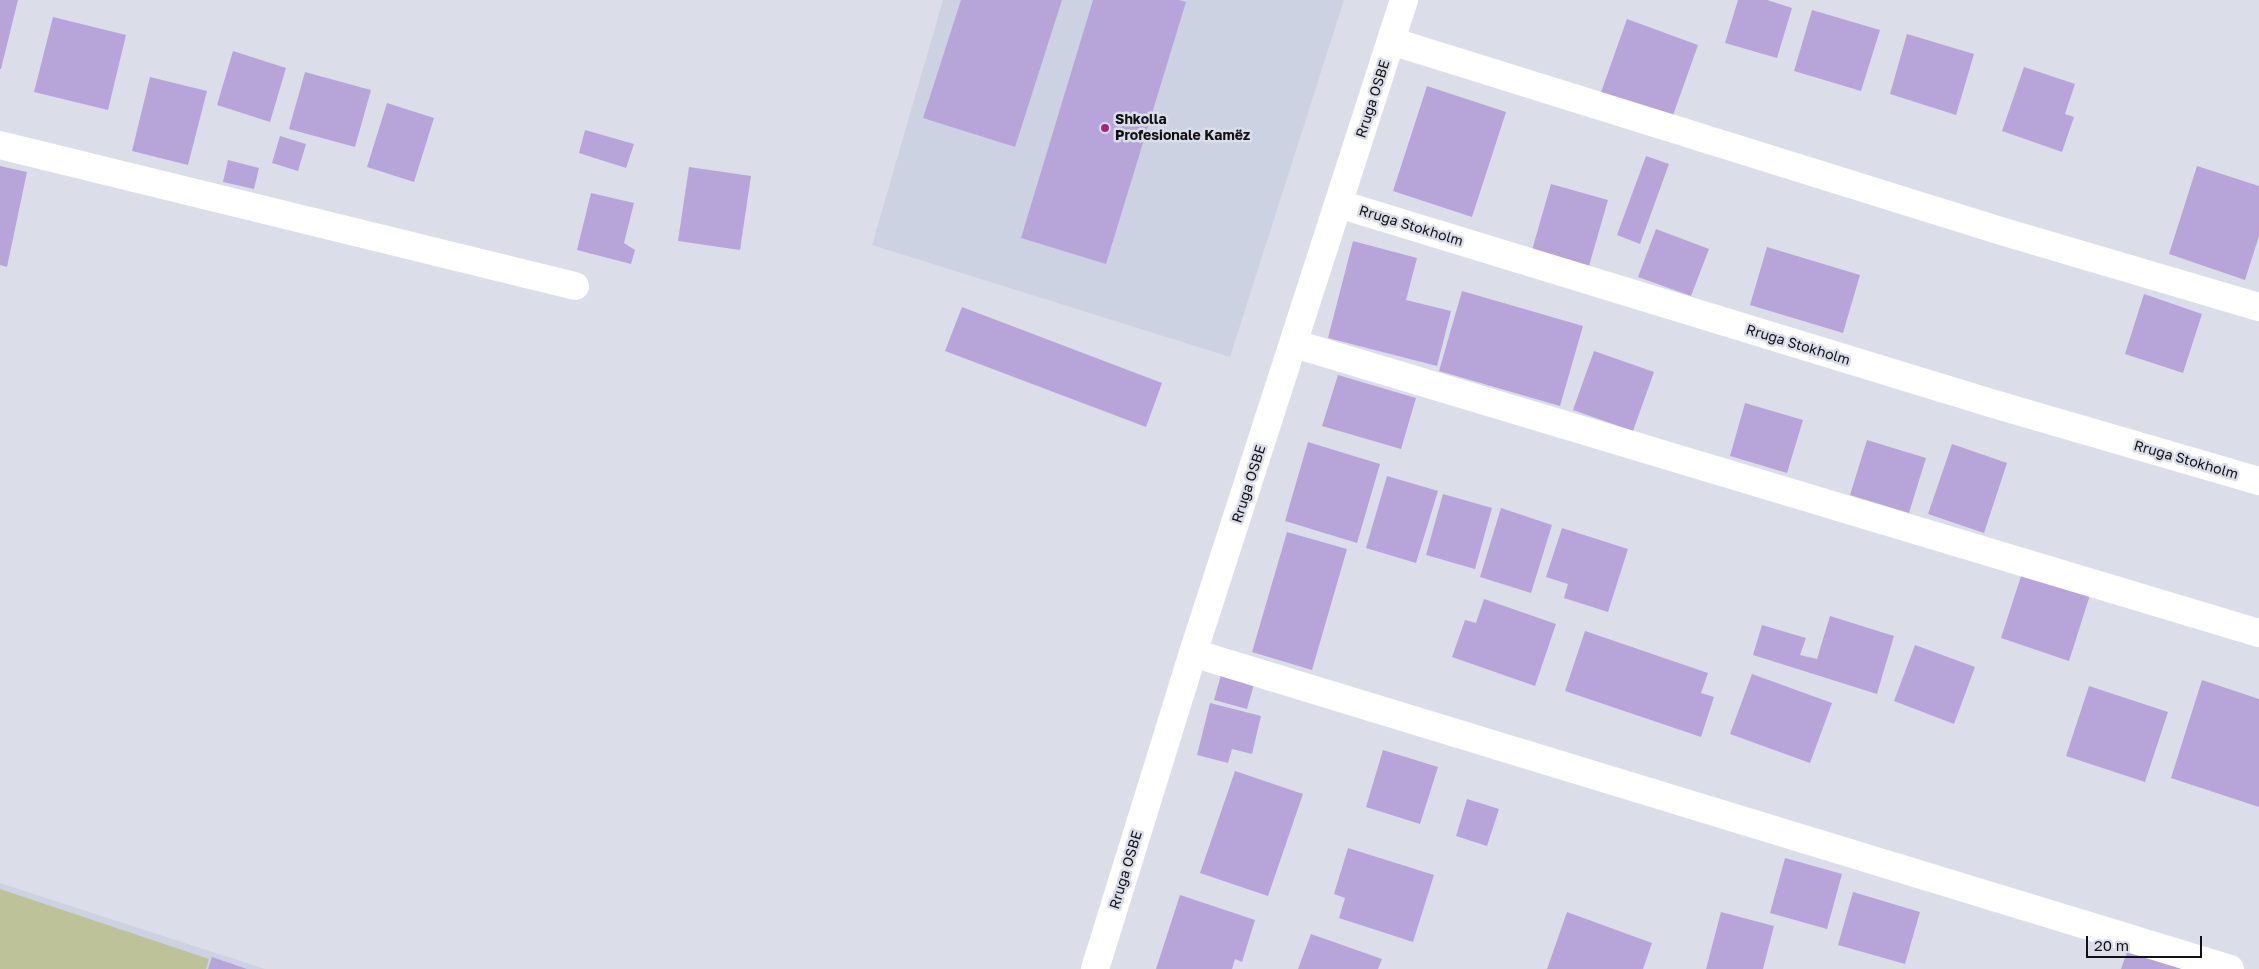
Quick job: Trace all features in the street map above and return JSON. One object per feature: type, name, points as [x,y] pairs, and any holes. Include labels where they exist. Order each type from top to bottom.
[{"type":"street","name":"Rruga OSBE","points":[[1095,969],[1193,653],[1295,344],[1404,0]]},
{"type":"street","points":[[1391,41],[1992,228],[2259,307]]},
{"type":"street","points":[[0,146],[575,286]]},
{"type":"street","name":"Rruga Stokholm","points":[[1339,204],[1994,404],[2259,481]]},
{"type":"street","points":[[1295,344],[2259,633]]},
{"type":"street","points":[[1193,653],[2230,969]]},
{"type":"shaded area","name":"Shkolla Profesionale Kamëz","points":[[943,0],[1344,0],[1230,357],[872,245]]},
{"type":"shaded area","points":[[0,883],[265,969],[0,969]]},
{"type":"green space","points":[[0,889],[209,959],[206,969],[0,969]]},
{"type":"building","points":[[0,0],[18,0],[1,69],[0,69]]},
{"type":"building","points":[[961,0],[1062,0],[1015,147],[923,118]]},
{"type":"building","points":[[1093,0],[1179,0],[1186,2],[1106,264],[1021,238]]},
{"type":"building","points":[[1738,0],[1767,0],[1792,8],[1777,58],[1725,43]]},
{"type":"building","points":[[1812,10],[1880,30],[1861,91],[1794,71]]},
{"type":"building","points":[[53,17],[126,35],[108,110],[34,92]]},
{"type":"building","points":[[1627,19],[1698,45],[1671,121],[1600,95]]},
{"type":"building","points":[[1907,34],[1974,54],[1956,115],[1890,94]]},
{"type":"building","points":[[233,51],[286,68],[270,122],[217,105]]},
{"type":"building","points":[[2024,67],[2075,84],[2065,114],[2074,117],[2062,152],[2002,131]]},
{"type":"building","points":[[305,72],[371,90],[355,147],[289,129]]},
{"type":"building","points":[[150,77],[207,91],[188,165],[132,151]]},
{"type":"building","points":[[1427,86],[1506,112],[1472,217],[1393,191]]},
{"type":"building","points":[[387,103],[434,118],[414,182],[367,167]]},
{"type":"building","points":[[585,130],[634,144],[626,168],[579,153]]},
{"type":"building","points":[[280,136],[306,144],[298,171],[272,163]]},
{"type":"building","points":[[1646,156],[1669,164],[1640,244],[1617,235]]},
{"type":"building","points":[[228,160],[259,168],[254,189],[223,182]]},
{"type":"building","points":[[0,166],[27,172],[7,267],[0,265]]},
{"type":"building","points":[[2197,166],[2259,186],[2259,236],[2245,280],[2169,254]]},
{"type":"building","points":[[689,167],[751,176],[740,250],[678,241]]},
{"type":"building","points":[[1551,184],[1608,200],[1589,266],[1532,250]]},
{"type":"building","points":[[591,193],[634,203],[624,243],[635,250],[631,264],[577,250]]},
{"type":"building","points":[[1656,229],[1709,249],[1691,296],[1638,277]]},
{"type":"building","points":[[1353,241],[1417,258],[1406,300],[1451,311],[1437,366],[1328,338]]},
{"type":"building","points":[[1767,247],[1860,275],[1843,333],[1750,305]]},
{"type":"building","points":[[1462,291],[1583,326],[1560,406],[1439,371]]},
{"type":"building","points":[[2144,294],[2202,314],[2183,373],[2125,354]]},
{"type":"building","points":[[962,307],[1162,383],[1146,427],[945,351]]},
{"type":"building","points":[[1594,351],[1654,372],[1633,431],[1573,410]]},
{"type":"building","points":[[1338,375],[1416,398],[1401,449],[1322,426]]},
{"type":"building","points":[[1745,403],[1803,420],[1787,473],[1730,456]]},
{"type":"building","points":[[1867,440],[1926,458],[1909,513],[1850,495]]},
{"type":"building","points":[[1308,442],[1380,464],[1357,543],[1285,521]]},
{"type":"building","points":[[1952,444],[2007,463],[1984,533],[1928,514]]},
{"type":"building","points":[[1387,476],[1438,491],[1416,563],[1366,548]]},
{"type":"building","points":[[1443,494],[1492,508],[1475,569],[1426,555]]},
{"type":"building","points":[[1501,508],[1552,525],[1531,593],[1480,577]]},
{"type":"building","points":[[1562,528],[1628,549],[1608,612],[1564,598],[1568,584],[1546,577]]},
{"type":"building","points":[[1287,532],[1347,549],[1312,670],[1252,652]]},
{"type":"building","points":[[2022,573],[2090,595],[2069,661],[2001,638]]},
{"type":"building","points":[[1484,599],[1556,624],[1535,686],[1452,657],[1465,620],[1476,623]]},
{"type":"building","points":[[1830,616],[1894,636],[1877,694],[1753,655],[1762,625],[1806,638],[1800,655],[1817,659]]},
{"type":"building","points":[[1585,631],[1708,673],[1701,693],[1714,697],[1701,737],[1565,691]]},
{"type":"building","points":[[1915,645],[1975,667],[1954,724],[1894,701]]},
{"type":"building","points":[[1752,674],[1832,703],[1810,763],[1730,734]]},
{"type":"building","points":[[1221,675],[1254,684],[1247,709],[1214,700]]},
{"type":"building","points":[[2202,680],[2259,699],[2259,807],[2171,778]]},
{"type":"building","points":[[2089,686],[2168,712],[2145,782],[2066,756]]},
{"type":"building","points":[[1210,703],[1261,716],[1252,754],[1232,749],[1228,763],[1197,755]]},
{"type":"building","points":[[1383,750],[1438,767],[1420,824],[1366,807]]},
{"type":"building","points":[[1235,771],[1303,794],[1268,896],[1200,873]]},
{"type":"building","points":[[1467,799],[1499,809],[1487,846],[1456,836]]},
{"type":"building","points":[[1348,848],[1434,875],[1413,942],[1339,918],[1345,898],[1334,894]]},
{"type":"building","points":[[1785,858],[1842,874],[1827,929],[1770,913]]},
{"type":"building","points":[[1853,892],[1920,912],[1905,964],[1838,945]]},
{"type":"building","points":[[1180,895],[1255,920],[1242,962],[1235,959],[1232,969],[1156,969]]},
{"type":"building","points":[[1567,912],[1652,943],[1643,969],[1547,969]]},
{"type":"building","points":[[1721,912],[1774,926],[1763,969],[1706,969]]},
{"type":"building","points":[[1311,934],[1382,959],[1378,969],[1298,969]]},
{"type":"building","points":[[2128,949],[2182,969],[2121,969]]},
{"type":"building","points":[[212,957],[247,969],[208,969]]},
{"type":"place","name":"Shkolla Profesionale Kamëz","points":[[1105,128]]}]
